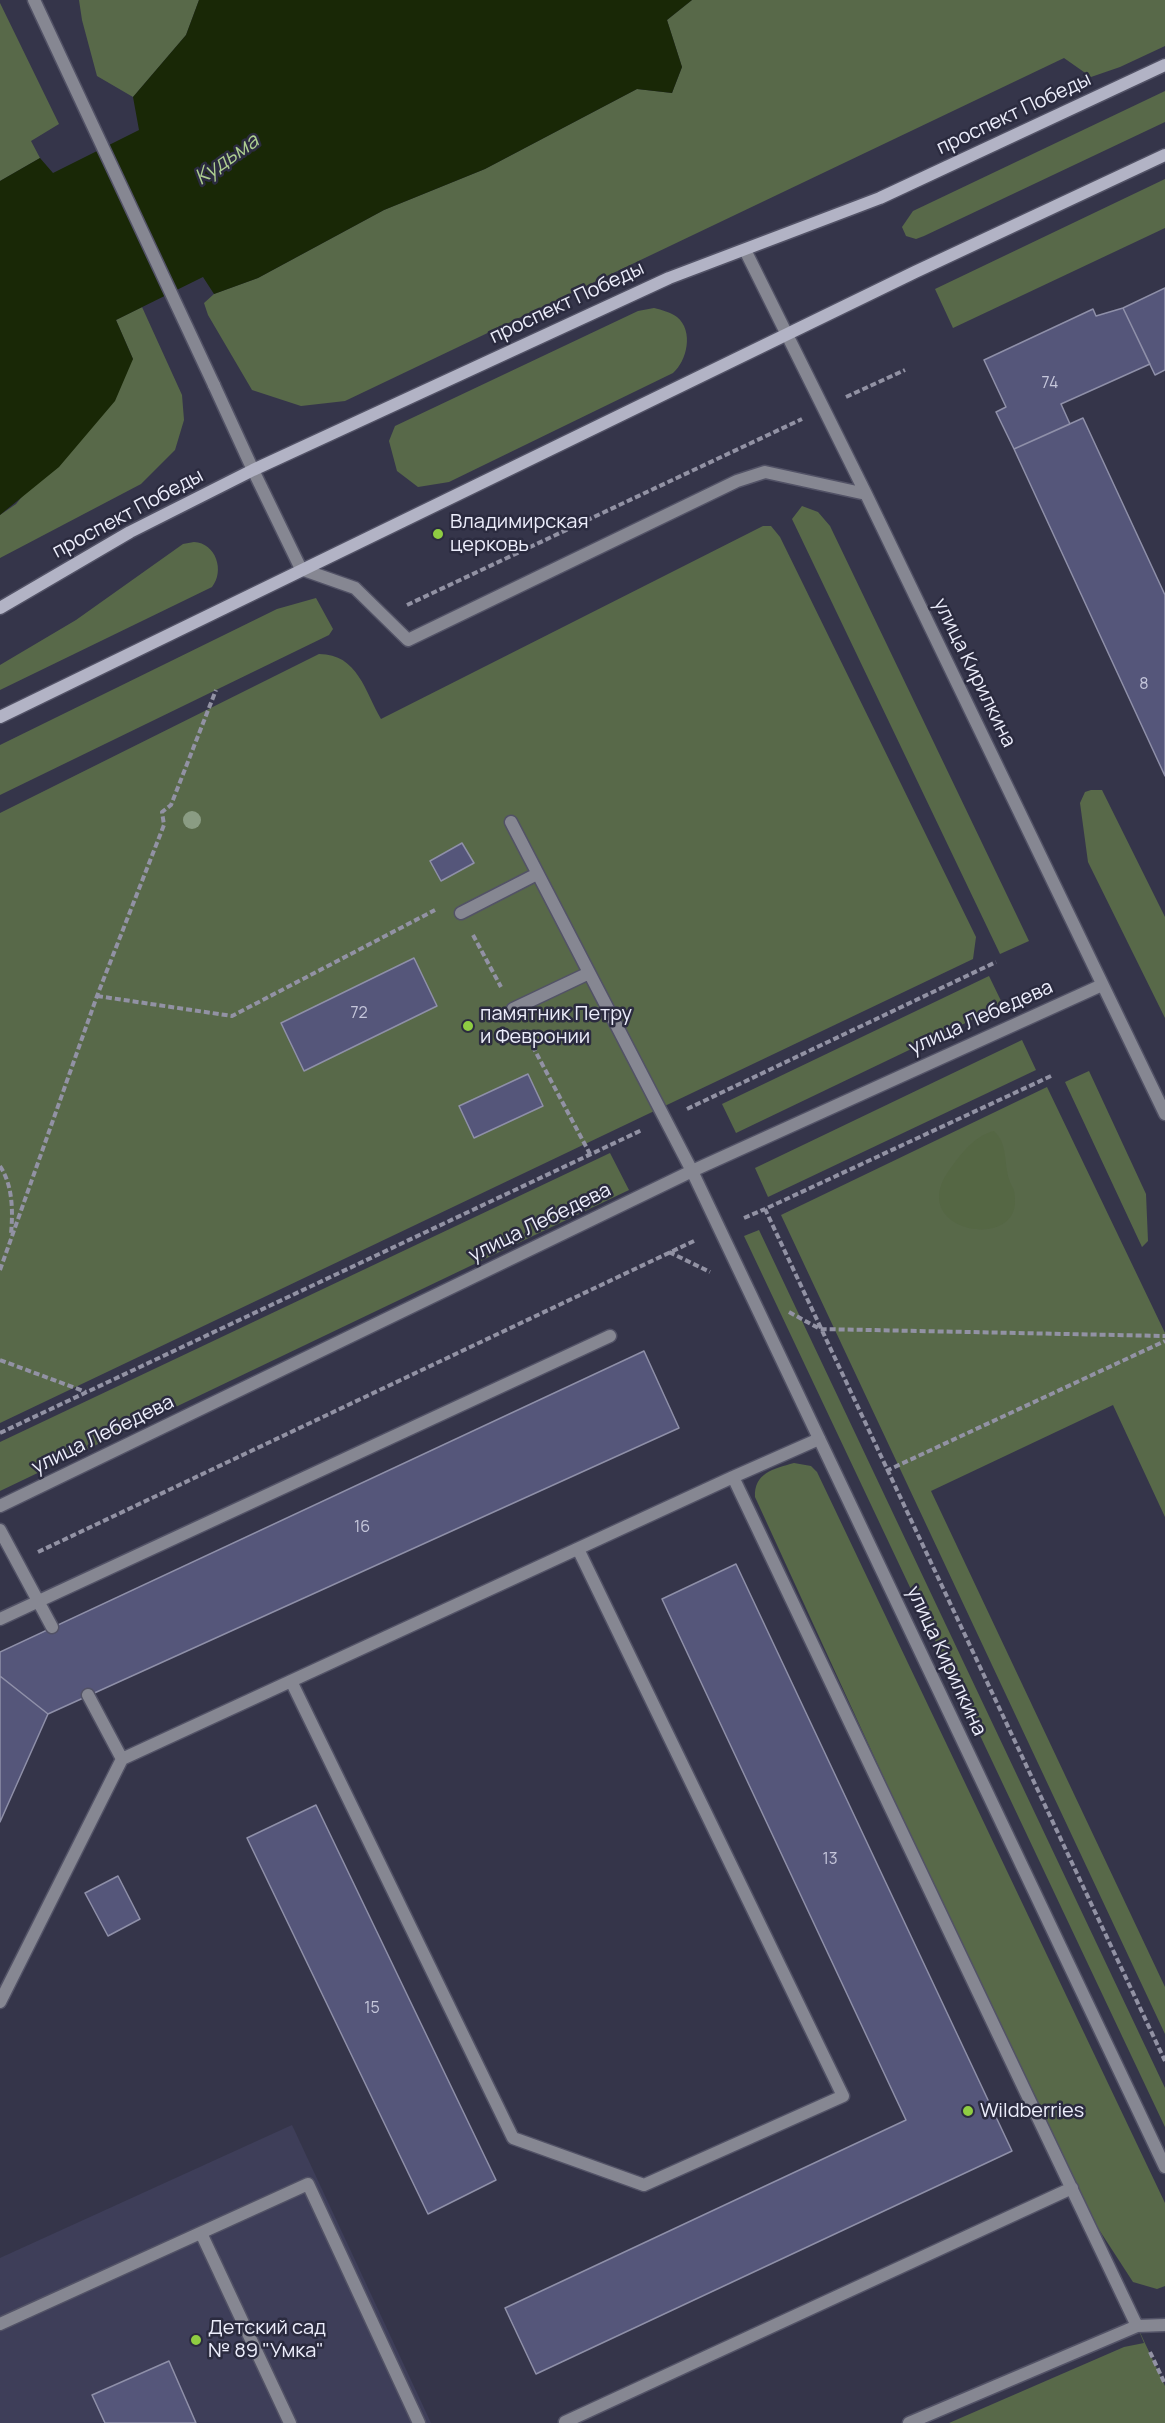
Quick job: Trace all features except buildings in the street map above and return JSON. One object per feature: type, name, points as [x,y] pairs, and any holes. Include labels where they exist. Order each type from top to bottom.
[{"type":"main road","name":"проспект Победы","points":[[0,608],[130,532],[253,470],[669,278],[880,198],[1165,65]]},
{"type":"main road","points":[[0,717],[915,272],[1165,154]]},
{"type":"street","points":[[34,0],[301,569],[355,588],[408,640],[693,501],[737,481],[765,472],[866,494]]},
{"type":"street","name":"улица Кирилкина","points":[[745,250],[866,494],[1165,1114]]},
{"type":"street","name":"улица Кирилкина","points":[[511,822],[692,1171],[1165,2167]]},
{"type":"street","points":[[461,913],[537,874]]},
{"type":"street","points":[[513,1009],[589,973]]},
{"type":"street","name":"улица Лебедева","points":[[0,1506],[692,1171],[1102,985]]},
{"type":"street","points":[[0,1618],[610,1336]]},
{"type":"street","points":[[0,2002],[122,1759],[819,1439]]},
{"type":"street","points":[[733,1478],[1137,2326]]},
{"type":"street","points":[[0,1530],[52,1627]]},
{"type":"street","points":[[291,1681],[513,2138],[644,2185],[843,2096],[578,1549]]},
{"type":"street","points":[[88,1695],[122,1759]]},
{"type":"street","points":[[0,2324],[308,2184],[419,2423]]},
{"type":"street","points":[[565,2422],[1072,2188]]},
{"type":"street","points":[[201,2233],[290,2423]]},
{"type":"street","points":[[909,2423],[1137,2326],[1165,2325]]},
{"type":"path","points":[[843,399],[905,370]]},
{"type":"path","points":[[384,616],[811,414]]},
{"type":"path","points":[[0,1270],[98,996],[164,825],[162,812],[171,805],[216,690]]},
{"type":"path","points":[[98,996],[232,1016],[454,900],[590,1154]]},
{"type":"path","points":[[0,1433],[996,962]]},
{"type":"path","points":[[1051,1076],[765,1209],[886,1471],[1165,2061]]},
{"type":"path","points":[[0,1166],[4,1172],[13,1206],[11,1240],[2,1253],[0,1265]]},
{"type":"path","points":[[17,1562],[669,1251],[820,1329],[1165,1336]]},
{"type":"path","points":[[886,1471],[1165,1341]]},
{"type":"path","points":[[0,1360],[86,1392]]},
{"type":"path","points":[[1137,2326],[1165,2384]]},
{"type":"shaded area","points":[[79,0],[199,0],[186,35],[133,97],[97,76]]},
{"type":"shaded area","points":[[692,0],[1165,0],[1165,46],[1120,67],[1091,77],[1064,58],[345,401],[301,406],[252,390],[208,315],[204,303],[214,294],[258,278],[384,210],[485,169],[637,89],[672,93],[682,67],[667,20]]},
{"type":"shaded area","points":[[0,3],[59,124],[31,141],[40,158],[0,181]]},
{"type":"shaded area","points":[[1165,91],[1165,122],[924,236],[916,239],[906,236],[902,227],[913,211]]},
{"type":"shaded area","points":[[1165,179],[1165,228],[953,328],[935,289]]},
{"type":"shaded area","points":[[142,307],[182,395],[184,420],[175,450],[141,484],[0,558],[0,515],[16,504],[133,359],[116,320]]},
{"type":"shaded area","points":[[654,308],[677,317],[686,330],[685,354],[673,373],[449,482],[418,487],[397,471],[389,441],[395,426],[638,311]]},
{"type":"shaded area","points":[[802,506],[818,512],[830,526],[1029,941],[1000,954],[792,519]]},
{"type":"shaded area","points":[[763,526],[771,526],[780,537],[976,937],[973,959],[0,1423],[0,813],[319,654],[343,660],[352,667],[381,719]]},
{"type":"shaded area","points":[[194,542],[208,547],[216,559],[218,573],[212,587],[0,690],[0,665],[76,620],[183,544]]},
{"type":"shaded area","points":[[316,598],[333,629],[329,635],[0,795],[0,745],[277,609]]},
{"type":"shaded area","points":[[1102,790],[1165,917],[1165,1018],[1088,862],[1080,803],[1085,792]]},
{"type":"shaded area","points":[[989,976],[1003,1005],[736,1133],[722,1104]]},
{"type":"shaded area","points":[[1022,1040],[1036,1070],[768,1197],[755,1168]]},
{"type":"shaded area","points":[[1089,1071],[1146,1194],[1148,1241],[1142,1247],[1065,1082]]},
{"type":"shaded area","points":[[1047,1087],[1165,1333],[1165,1517],[1113,1405],[931,1491],[1165,1987],[1165,2034],[781,1215]]},
{"type":"shaded area","points":[[994,1131],[1002,1143],[1015,1203],[1010,1218],[998,1227],[982,1229],[965,1227],[950,1219],[941,1207],[940,1190],[950,1169],[963,1152],[974,1141]]},
{"type":"shaded area","points":[[610,1153],[629,1190],[0,1491],[0,1442]]},
{"type":"shaded area","points":[[759,1230],[1165,2088],[1165,2127],[744,1236]]},
{"type":"shaded area","points":[[794,1463],[811,1466],[817,1472],[1165,2203],[1165,2286],[1157,2289],[1133,2282],[1072,2188],[755,1497],[761,1477],[772,1470]]},
{"type":"shaded area","name":"Детский сад № 89 \"Умка\"","points":[[292,2125],[431,2423],[0,2423],[0,2258]]},
{"type":"shaded area","points":[[1137,2326],[1165,2386],[1165,2423],[949,2423],[1124,2347],[1144,2343]]},
{"type":"water","name":"Кудьма","points":[[199,0],[692,0],[667,20],[682,67],[672,93],[637,89],[485,169],[384,210],[258,278],[214,294],[203,277],[116,320],[133,359],[115,401],[59,467],[0,515],[0,181],[40,158],[53,173],[139,130],[133,97],[186,35]]},
{"type":"place","name":"Владимирская церковь","points":[[438,534]]},
{"type":"place","name":"памятник Петру и Февронии","points":[[468,1026]]},
{"type":"place","name":"Wildberries","points":[[968,2111]]},
{"type":"place","name":"Детский сад № 89 \"Умка\"","points":[[196,2340]]}]
